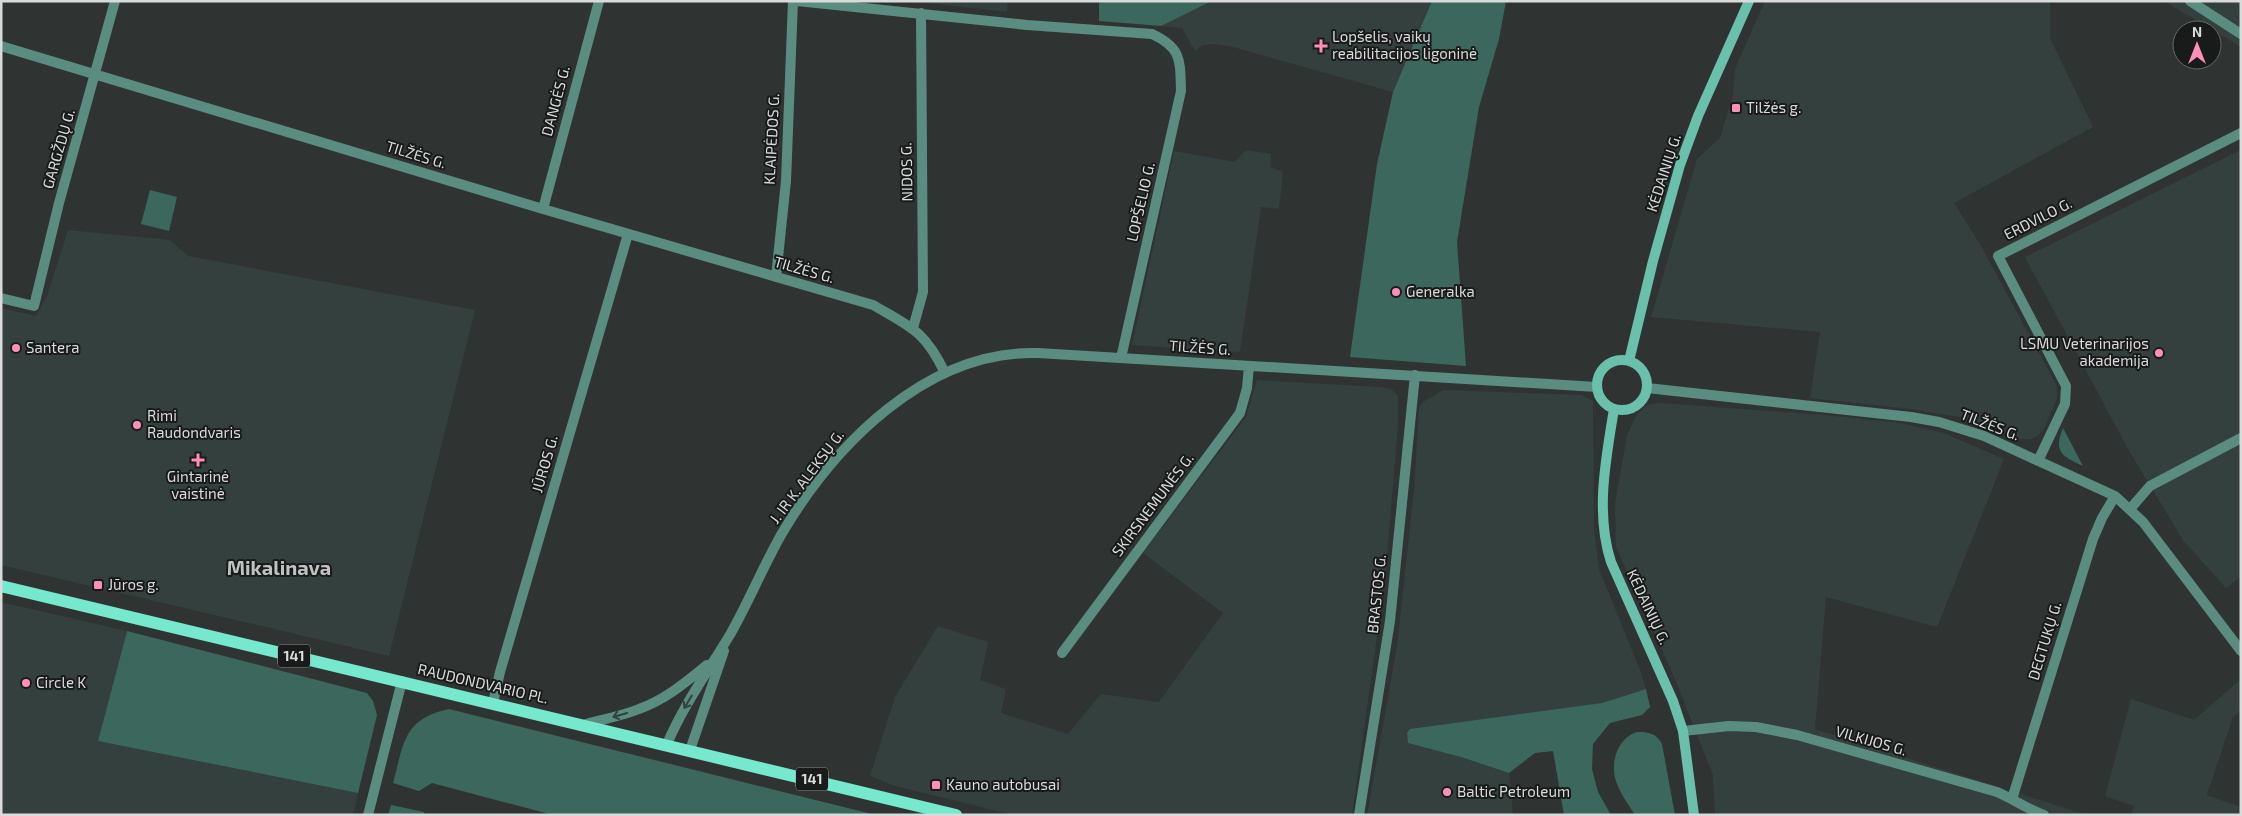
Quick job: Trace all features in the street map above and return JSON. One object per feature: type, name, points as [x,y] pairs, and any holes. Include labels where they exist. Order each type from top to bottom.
[{"type":"main road","name":"KĖDAINIŲ G.","points":[[1630,361],[1653,261],[1680,166],[1698,116],[1749,1]]},
{"type":"main road","points":[[1630,361],[1643,371],[1647,388],[1639,403],[1632,408],[1614,408],[1606,404],[1600,396],[1597,387],[1598,377],[1603,368],[1610,362],[1630,361]]},
{"type":"main road","name":"KĖDAINIŲ G.","points":[[1614,408],[1605,474],[1604,542],[1610,562],[1673,701],[1683,731],[1694,815]]},
{"type":"main road","name":"RAUDONDVARIO PL.","points":[[1,586],[586,724],[956,815]]},
{"type":"street","name":"GARGŽDŲ G.","points":[[1,298],[34,306],[59,203],[115,1]]},
{"type":"street","name":"DANGĖS G.","points":[[543,209],[599,1]]},
{"type":"street","points":[[795,1],[921,13]]},
{"type":"street","name":"KLAIPĖDOS G.","points":[[776,277],[786,181],[795,1]]},
{"type":"street","points":[[2190,1],[2241,34]]},
{"type":"street","name":"LOPŠELIO G.","points":[[921,13],[1027,25],[1152,34],[1166,41],[1177,52],[1180,66],[1181,91],[1121,358]]},
{"type":"street","name":"NIDOS G.","points":[[913,328],[923,292],[921,13]]},
{"type":"street","name":"TILŽĖS G.","points":[[1,46],[96,73],[543,209],[872,305],[913,328],[928,341],[945,373],[980,359],[1016,353],[1597,387]]},
{"type":"street","name":"ERDVILO G.","points":[[2038,461],[2065,404],[2066,386],[1998,256],[2241,133]]},
{"type":"street","name":"JŪROS G.","points":[[493,703],[500,672],[628,234]]},
{"type":"street","name":"SKIRSNEMUNĖS G.","points":[[1062,653],[1240,413],[1247,388],[1249,366]]},
{"type":"street","name":"J. IR K. ALEKSŲ G.","points":[[667,744],[678,717],[730,634],[781,534],[818,482],[858,435],[887,409],[914,389],[945,373]]},
{"type":"street","name":"BRASTOS G.","points":[[1359,815],[1390,621],[1415,376]]},
{"type":"street","name":"TILŽĖS G.","points":[[1647,388],[1911,417],[1939,422],[1984,436],[2115,496],[2143,522],[2241,651]]},
{"type":"street","points":[[2130,509],[2150,486],[2241,438]]},
{"type":"street","name":"DEGTUKŲ G.","points":[[2012,799],[2093,539],[2102,518],[2115,496]]},
{"type":"street","name":"J. IR K. ALEKSŲ G.","points":[[690,750],[730,634]]},
{"type":"street","name":"J. IR K. ALEKSŲ G.","points":[[586,724],[654,703],[712,661]]},
{"type":"street","points":[[368,815],[402,681]]},
{"type":"street","name":"VILKIJOS G.","points":[[1683,731],[1729,726],[1756,727],[1797,735],[1997,792],[2028,810],[2044,815]]},
{"type":"shaded area","points":[[909,1],[1008,1],[1007,12]]},
{"type":"shaded area","name":"Lopšelis, vaikų reabilitacijos ligoninė","points":[[1212,1],[1432,1],[1393,92],[1233,47],[1215,44],[1203,45],[1195,51],[1182,28],[1161,26]]},
{"type":"shaded area","points":[[1765,1],[2050,1],[2050,38],[2093,127],[1954,203],[1981,246],[2057,386],[2057,398],[2044,429],[2038,436],[2031,439],[2022,439],[1965,418],[1911,409],[1810,398],[1820,332],[1651,317],[1697,159],[1720,138],[1733,95],[1735,69]]},
{"type":"shaded area","points":[[2164,1],[2241,1],[2241,47],[2222,36],[2222,20],[2196,20]]},
{"type":"shaded area","points":[[1246,150],[1271,154],[1270,167],[1283,172],[1279,209],[1261,207],[1240,352],[1132,345],[1174,151],[1235,162]]},
{"type":"shaded area","name":"LSMU Veterinarijos akademija","points":[[2241,150],[2241,577],[2226,588],[2183,540],[2128,449],[2025,257]]},
{"type":"shaded area","points":[[68,230],[170,240],[188,256],[475,310],[389,656],[1,565],[1,308],[36,316],[47,296]]},
{"type":"shaded area","points":[[1257,380],[1380,387],[1391,389],[1398,396],[1398,426],[1385,579],[1352,815],[1014,815],[895,786],[870,776],[895,697],[938,626],[988,642],[980,680],[1006,689],[1001,713],[1068,734],[1101,694],[1159,702],[1223,613],[1143,553],[1246,417]]},
{"type":"shaded area","points":[[1443,390],[1581,395],[1593,401],[1594,529],[1599,569],[1646,689],[1602,703],[1461,757],[1509,773],[1513,815],[1367,815],[1397,646],[1414,490],[1419,408],[1423,402]]},
{"type":"shaded area","points":[[1660,403],[1825,415],[1900,423],[1944,433],[2004,459],[1937,627],[1826,597],[1815,729],[2087,815],[1715,815],[1713,775],[1675,679],[1616,547],[1615,504],[1627,435],[1636,416],[1647,405]]},
{"type":"shaded area","points":[[1,602],[127,631],[98,741],[358,793],[353,815],[1,815]]},
{"type":"shaded area","points":[[2241,679],[2241,711],[2233,717],[2207,795],[2241,807],[2241,815],[2131,815],[2134,806],[2105,796],[2131,699],[2194,720]]},
{"type":"green space","points":[[1099,1],[1212,1],[1161,26],[1099,21]]},
{"type":"green space","points":[[1432,1],[1506,1],[1499,39],[1479,107],[1457,242],[1466,366],[1350,357],[1377,164],[1393,92]]},
{"type":"green space","points":[[150,190],[177,197],[169,231],[141,224]]},
{"type":"green space","points":[[2063,428],[2083,466],[2061,452],[2059,443]]},
{"type":"green space","points":[[127,631],[367,693],[373,701],[377,715],[358,793],[98,741]]},
{"type":"green space","points":[[1646,689],[1650,707],[1642,715],[1610,723],[1593,744],[1592,769],[1598,792],[1611,815],[1564,815],[1553,751],[1535,753],[1509,773],[1461,757],[1408,743],[1407,733],[1410,729],[1602,703]]},
{"type":"green space","points":[[449,709],[876,815],[553,815],[432,783],[419,791],[393,783],[403,745],[414,726],[422,719],[434,713]]},
{"type":"green space","points":[[1637,732],[1652,734],[1662,744],[1675,815],[1635,815],[1619,788],[1614,769],[1616,753],[1624,740]]},
{"type":"green space","points":[[391,805],[424,812],[424,815],[388,815]]},
{"type":"place","name":"Lopšelis, vaikų reabilitacijos ligoninė","points":[[1321,46]]},
{"type":"place","name":"Tilžės g.","points":[[1736,108]]},
{"type":"place","name":"Generalka","points":[[1396,292]]},
{"type":"place","name":"Santera","points":[[16,348]]},
{"type":"place","name":"LSMU Veterinarijos akademija","points":[[2159,353]]},
{"type":"place","name":"Rimi Raudondvaris","points":[[137,425]]},
{"type":"place","name":"Gintarinė vaistinė","points":[[198,460]]},
{"type":"place","name":"Jūros g.","points":[[98,585]]},
{"type":"place","name":"Circle K","points":[[26,683]]},
{"type":"place","name":"Kauno autobusai","points":[[936,785]]},
{"type":"place","name":"Baltic Petroleum","points":[[1447,792]]},
{"type":"district","name":"Mikalinava","points":[[279,568]]}]
